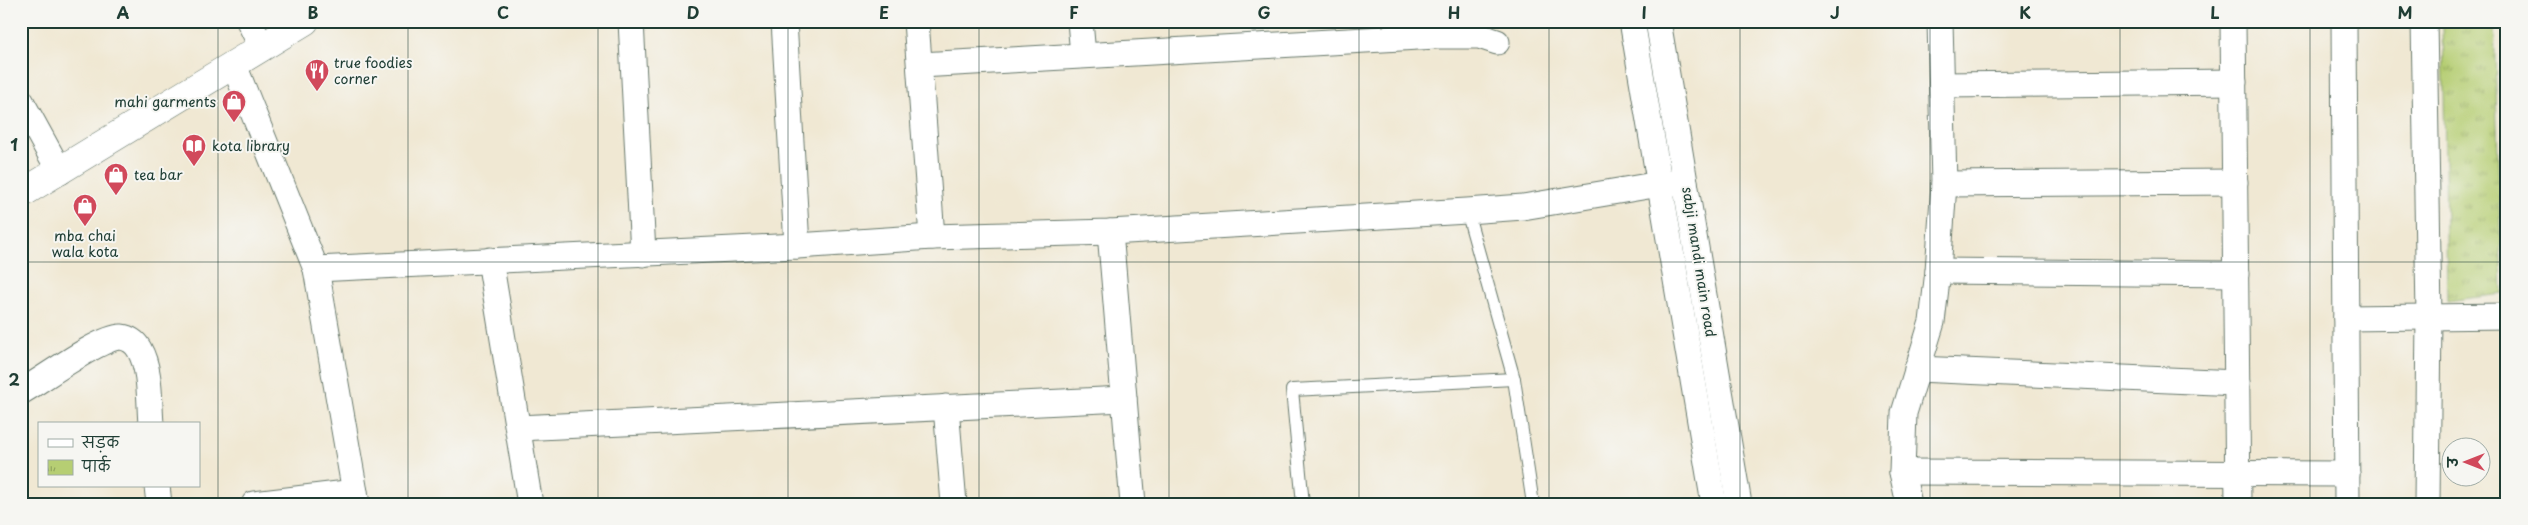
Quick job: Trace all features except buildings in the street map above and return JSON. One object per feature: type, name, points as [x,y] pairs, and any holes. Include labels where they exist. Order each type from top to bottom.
[{"type":"street","points":[[249,21],[262,48]]},
{"type":"street","points":[[21,194],[60,172],[305,21]]},
{"type":"street","points":[[630,21],[643,254]]},
{"type":"street","points":[[784,21],[796,246]]},
{"type":"street","points":[[916,21],[932,237]]},
{"type":"street","points":[[1080,21],[1083,54]]},
{"type":"street","points":[[1632,21],[1714,504]]},
{"type":"street","name":"sabji mandi main road","points":[[1658,21],[1739,504]]},
{"type":"street","points":[[1909,504],[1902,472],[1904,412],[1932,322],[1938,271],[1944,184],[1940,21]]},
{"type":"street","points":[[2233,21],[2238,504]]},
{"type":"street","points":[[2344,21],[2347,504]]},
{"type":"street","points":[[2424,21],[2429,316],[2427,504]]},
{"type":"street","points":[[920,65],[1435,29],[1479,36],[1497,42]]},
{"type":"street","points":[[234,65],[316,269],[356,498],[254,504]]},
{"type":"street","points":[[1942,85],[2234,82]]},
{"type":"street","points":[[21,101],[60,172]]},
{"type":"street","points":[[316,269],[643,254],[932,237],[1110,232],[1523,208],[1660,184],[1685,182]]},
{"type":"street","points":[[1944,184],[2235,182]]},
{"type":"street","points":[[1110,232],[1133,504]]},
{"type":"street","points":[[490,260],[530,504]]},
{"type":"street","points":[[1938,271],[2236,274]]},
{"type":"street","points":[[2346,318],[2507,316]]},
{"type":"street","points":[[21,392],[100,343],[119,337],[130,339],[139,348],[145,365],[151,422]]},
{"type":"street","points":[[1917,369],[2237,383]]},
{"type":"street","points":[[518,428],[1124,399]]},
{"type":"street","points":[[946,407],[954,504]]},
{"type":"street","points":[[1902,472],[2347,474]]},
{"type":"street","points":[[157,488],[158,504]]},
{"type":"lane","points":[[1467,211],[1514,379],[1533,504]]},
{"type":"lane","points":[[1303,504],[1292,390],[1514,379]]},
{"type":"green space","points":[[2443,21],[2494,21],[2502,294],[2447,301]]},
{"type":"place","name":"true foodies corner","points":[[317,92]]},
{"type":"place","name":"mahi garments","points":[[234,123]]},
{"type":"place","name":"kota library","points":[[194,167]]},
{"type":"place","name":"tea bar","points":[[116,196]]},
{"type":"place","name":"mba chai wala kota","points":[[85,227]]}]
